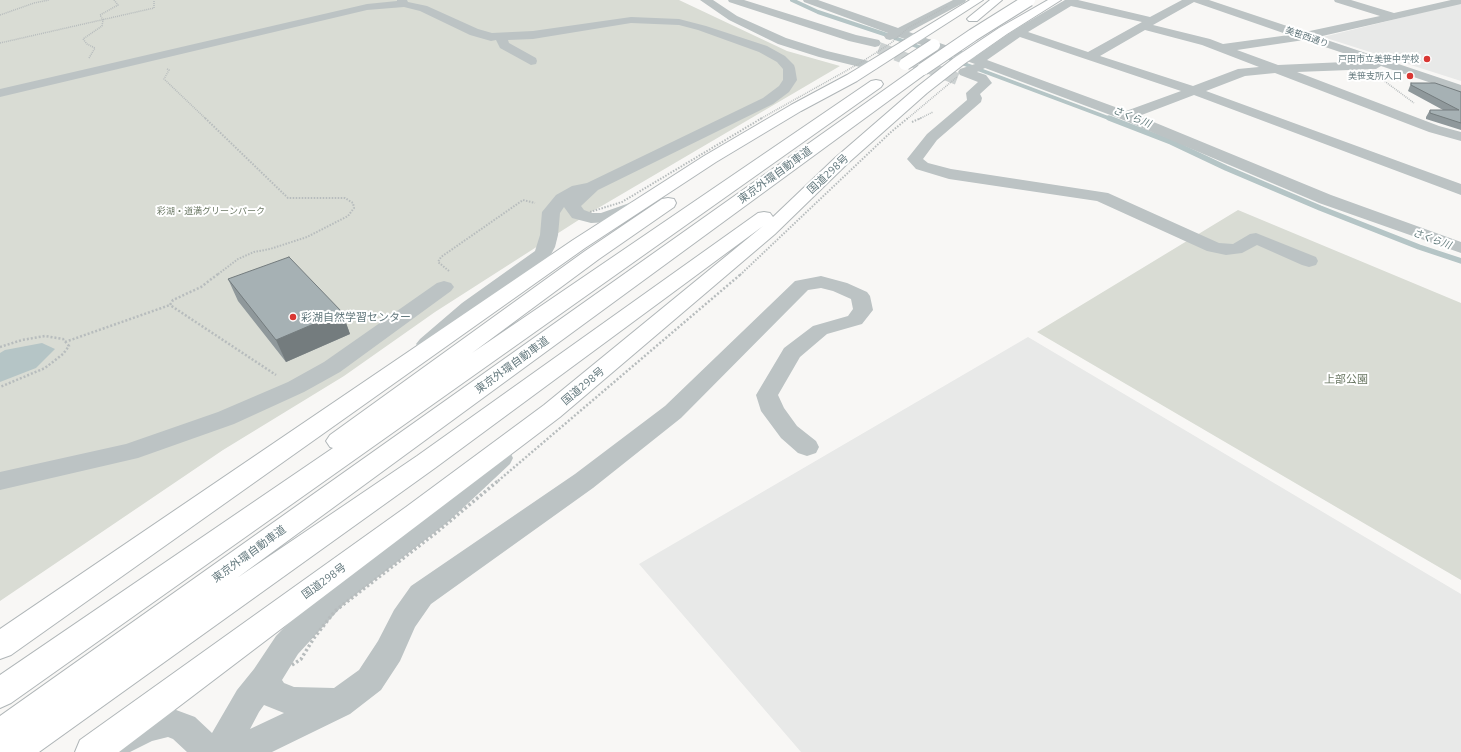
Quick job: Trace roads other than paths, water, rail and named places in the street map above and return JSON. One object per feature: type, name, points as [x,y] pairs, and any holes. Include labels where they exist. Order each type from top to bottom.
[{"type":"highway","points":[[0,646],[520,284],[638,205],[756,131],[870,56],[978,0]]},
{"type":"highway","points":[[973,20],[997,0]]},
{"type":"highway","points":[[961,28],[1007,0]]},
{"type":"highway","name":"東京外環自動車道","points":[[0,735],[148,627],[973,35],[1029,0]]},
{"type":"highway","points":[[973,35],[1042,0]]},
{"type":"highway","name":"国道298号","points":[[93,752],[409,519],[552,411],[769,230],[840,161],[966,67],[1003,31],[1056,0]]},
{"type":"highway","name":"東京外環自動車道","points":[[0,693],[948,36]]},
{"type":"highway","points":[[87,632],[374,413],[592,255],[702,180],[764,142],[870,56]]},
{"type":"highway","points":[[11,752],[426,462],[840,161]]},
{"type":"street","points":[[705,0],[733,18],[782,41],[802,48],[870,56],[907,38],[948,6],[960,0]]},
{"type":"street","points":[[733,0],[853,38],[870,56]]},
{"type":"street","points":[[808,0],[907,38],[966,67],[1126,116],[1325,198],[1461,248]]},
{"type":"street","points":[[1090,56],[1190,0]]},
{"type":"street","name":"美笹西通り","points":[[1198,0],[1461,89]]},
{"type":"street","points":[[1339,0],[1396,16]]},
{"type":"street","points":[[966,67],[1071,1],[1206,42],[1434,129],[1461,137]]},
{"type":"street","points":[[1221,48],[1305,36],[1461,1]]},
{"type":"street","points":[[0,93],[366,7],[403,2],[429,10],[474,32],[491,37],[533,35],[621,21],[656,20],[692,25],[763,50],[781,59],[790,70],[790,80],[778,94],[768,101],[593,186],[578,190],[562,199],[555,206],[550,215],[549,235],[546,247],[538,258],[469,306],[400,369]]},
{"type":"street","points":[[934,2],[948,6]]},
{"type":"street","points":[[1018,33],[1192,90],[1461,190]]},
{"type":"street","points":[[501,37],[502,43],[507,48],[531,61]]},
{"type":"street","points":[[763,50],[782,41]]},
{"type":"street","points":[[1126,116],[1243,72],[1274,69],[1388,64]]},
{"type":"street","points":[[966,67],[965,72],[984,81],[984,83],[973,93],[975,98],[974,102],[932,137],[915,159],[922,166],[949,174],[1098,196],[1213,247],[1226,250],[1236,249],[1256,238],[1309,261]]},
{"type":"street","points":[[1434,129],[1461,151]]},
{"type":"street","points":[[593,186],[574,202],[572,206],[578,214],[591,218],[603,218],[638,205]]},
{"type":"street","points":[[237,752],[339,703],[370,680],[389,651],[404,619],[421,595],[584,481],[673,412],[802,285],[821,282],[840,287],[860,296],[863,310],[854,320],[820,330],[792,353],[767,395],[773,411],[789,432],[807,447]]},
{"type":"street","points":[[0,481],[129,452],[226,418],[296,387],[332,367],[444,287]]},
{"type":"street","points":[[339,703],[294,702],[273,694],[287,645],[334,595],[439,516],[552,411]]},
{"type":"street","points":[[219,752],[248,702],[279,672]]},
{"type":"street","points":[[93,752],[148,726],[168,722],[184,728],[197,739],[206,752]]},
{"type":"waterway","name":"さくら川","points":[[792,0],[818,12],[887,35],[1111,119]]},
{"type":"waterway","name":"さくら川","points":[[1109,118],[1171,142],[1226,168],[1320,208],[1419,247],[1461,261]]},
{"type":"tunnel","points":[[879,48],[960,80]]},
{"type":"place","name":"戸田市立美笹中学校","points":[[1427,59]]},
{"type":"place","name":"美笹支所入口","points":[[1410,76]]},
{"type":"place","name":"彩湖自然学習センター","points":[[293,317]]},
{"type":"park label","name":"彩湖・道満グリーンパーク","points":[[211,211]]},
{"type":"park label","name":"上部公園","points":[[1346,379]]}]
